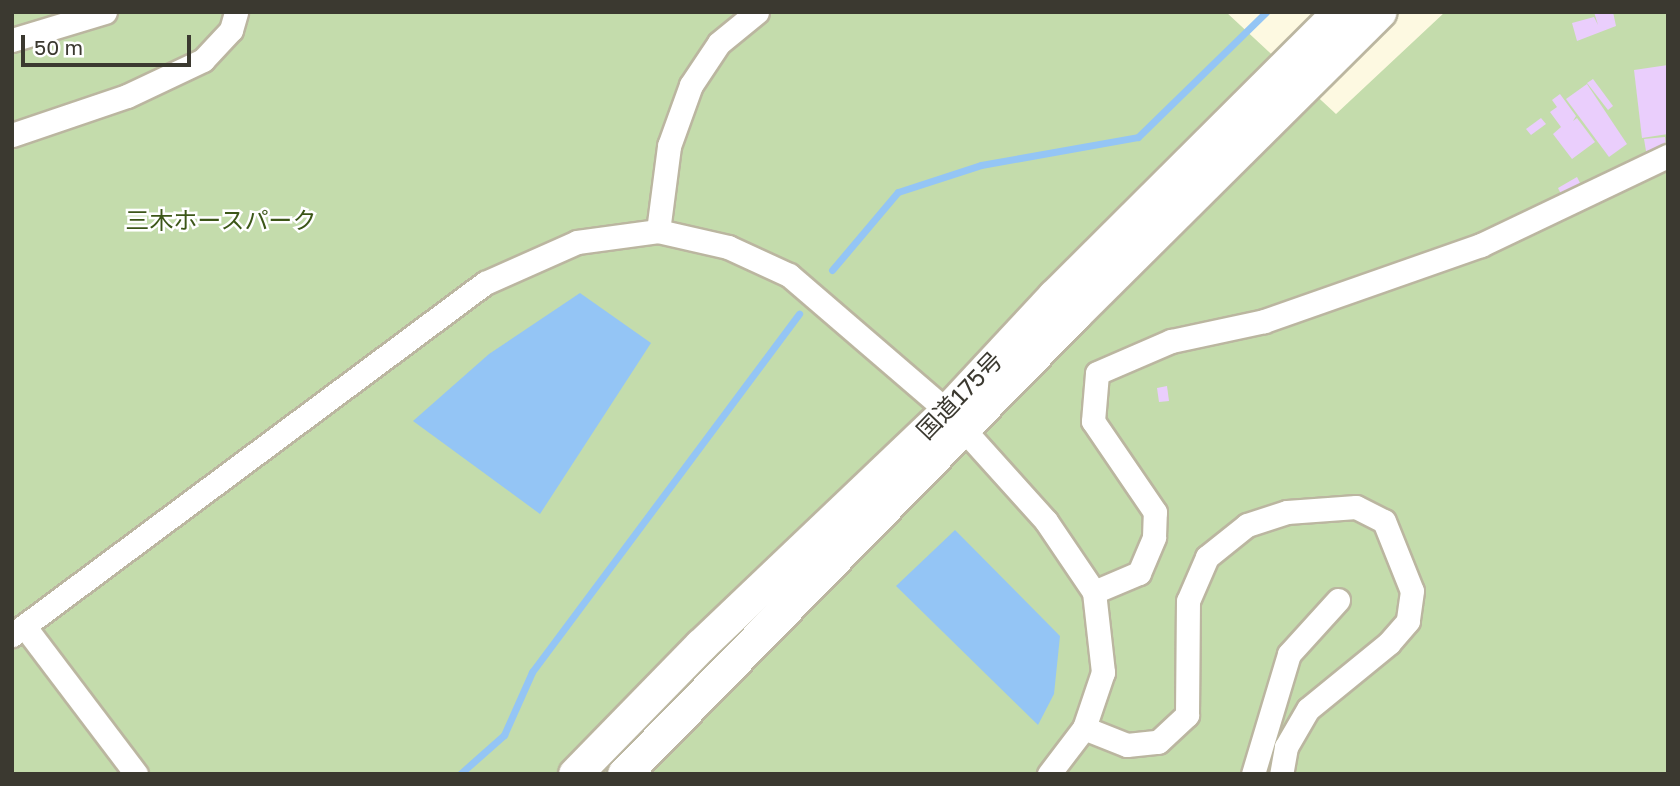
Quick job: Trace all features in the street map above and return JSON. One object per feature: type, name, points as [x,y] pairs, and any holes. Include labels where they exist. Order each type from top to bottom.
[{"type":"highway","name":"国道175号","points":[[624,774],[956,421],[1054,296],[1339,12]]},
{"type":"highway","name":"国道175号","points":[[575,774],[701,645],[1075,314],[1379,12]]},
{"type":"street","points":[[12,40],[105,12]]},
{"type":"street","points":[[12,135],[127,96],[203,60],[231,30],[236,12]]},
{"type":"street","points":[[658,231],[669,146],[691,85],[719,43],[757,12]]},
{"type":"street","points":[[1094,592],[1139,573],[1154,537],[1155,512],[1093,421],[1097,373],[1171,341],[1264,321],[1481,245],[1668,156]]},
{"type":"street","points":[[136,774],[19,631],[485,283],[578,242],[658,231],[728,247],[789,275],[956,421],[1046,521],[1094,592],[1103,672],[1084,728],[1049,774]]},
{"type":"street","points":[[1084,728],[1127,745],[1158,741],[1187,715],[1188,601],[1207,557],[1247,525],[1287,512],[1356,507],[1384,521],[1412,591],[1408,621],[1389,643],[1308,709],[1286,747],[1281,774]]},
{"type":"street","points":[[1253,774],[1290,654],[1338,600]]},
{"type":"green space","name":"三木ホースパーク","points":[[12,12],[1226,12],[1336,114],[1445,12],[1668,12],[1668,774],[12,774]]},
{"type":"water","points":[[580,293],[651,343],[540,514],[413,421],[489,354]]},
{"type":"water","points":[[955,530],[1060,636],[1054,694],[1038,725],[896,586]]},
{"type":"building","points":[[1594,12],[1613,12],[1616,26],[1577,41],[1572,23],[1594,17],[1598,25]]},
{"type":"building","points":[[1668,65],[1668,134],[1642,138],[1634,70]]},
{"type":"building","points":[[1593,79],[1613,106],[1608,110],[1587,83]]},
{"type":"building","points":[[1587,84],[1627,144],[1609,157],[1566,99]]},
{"type":"building","points":[[1560,94],[1576,116],[1573,121],[1577,118],[1595,142],[1572,159],[1553,134],[1561,127],[1550,112],[1557,107],[1552,100]]},
{"type":"building","points":[[1541,118],[1546,124],[1531,135],[1526,129]]},
{"type":"building","points":[[1665,137],[1666,149],[1646,151],[1644,139]]},
{"type":"building","points":[[1577,177],[1582,187],[1563,198],[1558,188]]},
{"type":"building","points":[[1167,386],[1169,401],[1159,402],[1157,388]]},
{"type":"waterway","points":[[832,270],[898,192],[981,165],[1138,137],[1266,12]]},
{"type":"waterway","points":[[460,774],[504,735],[532,672],[799,314]]}]
